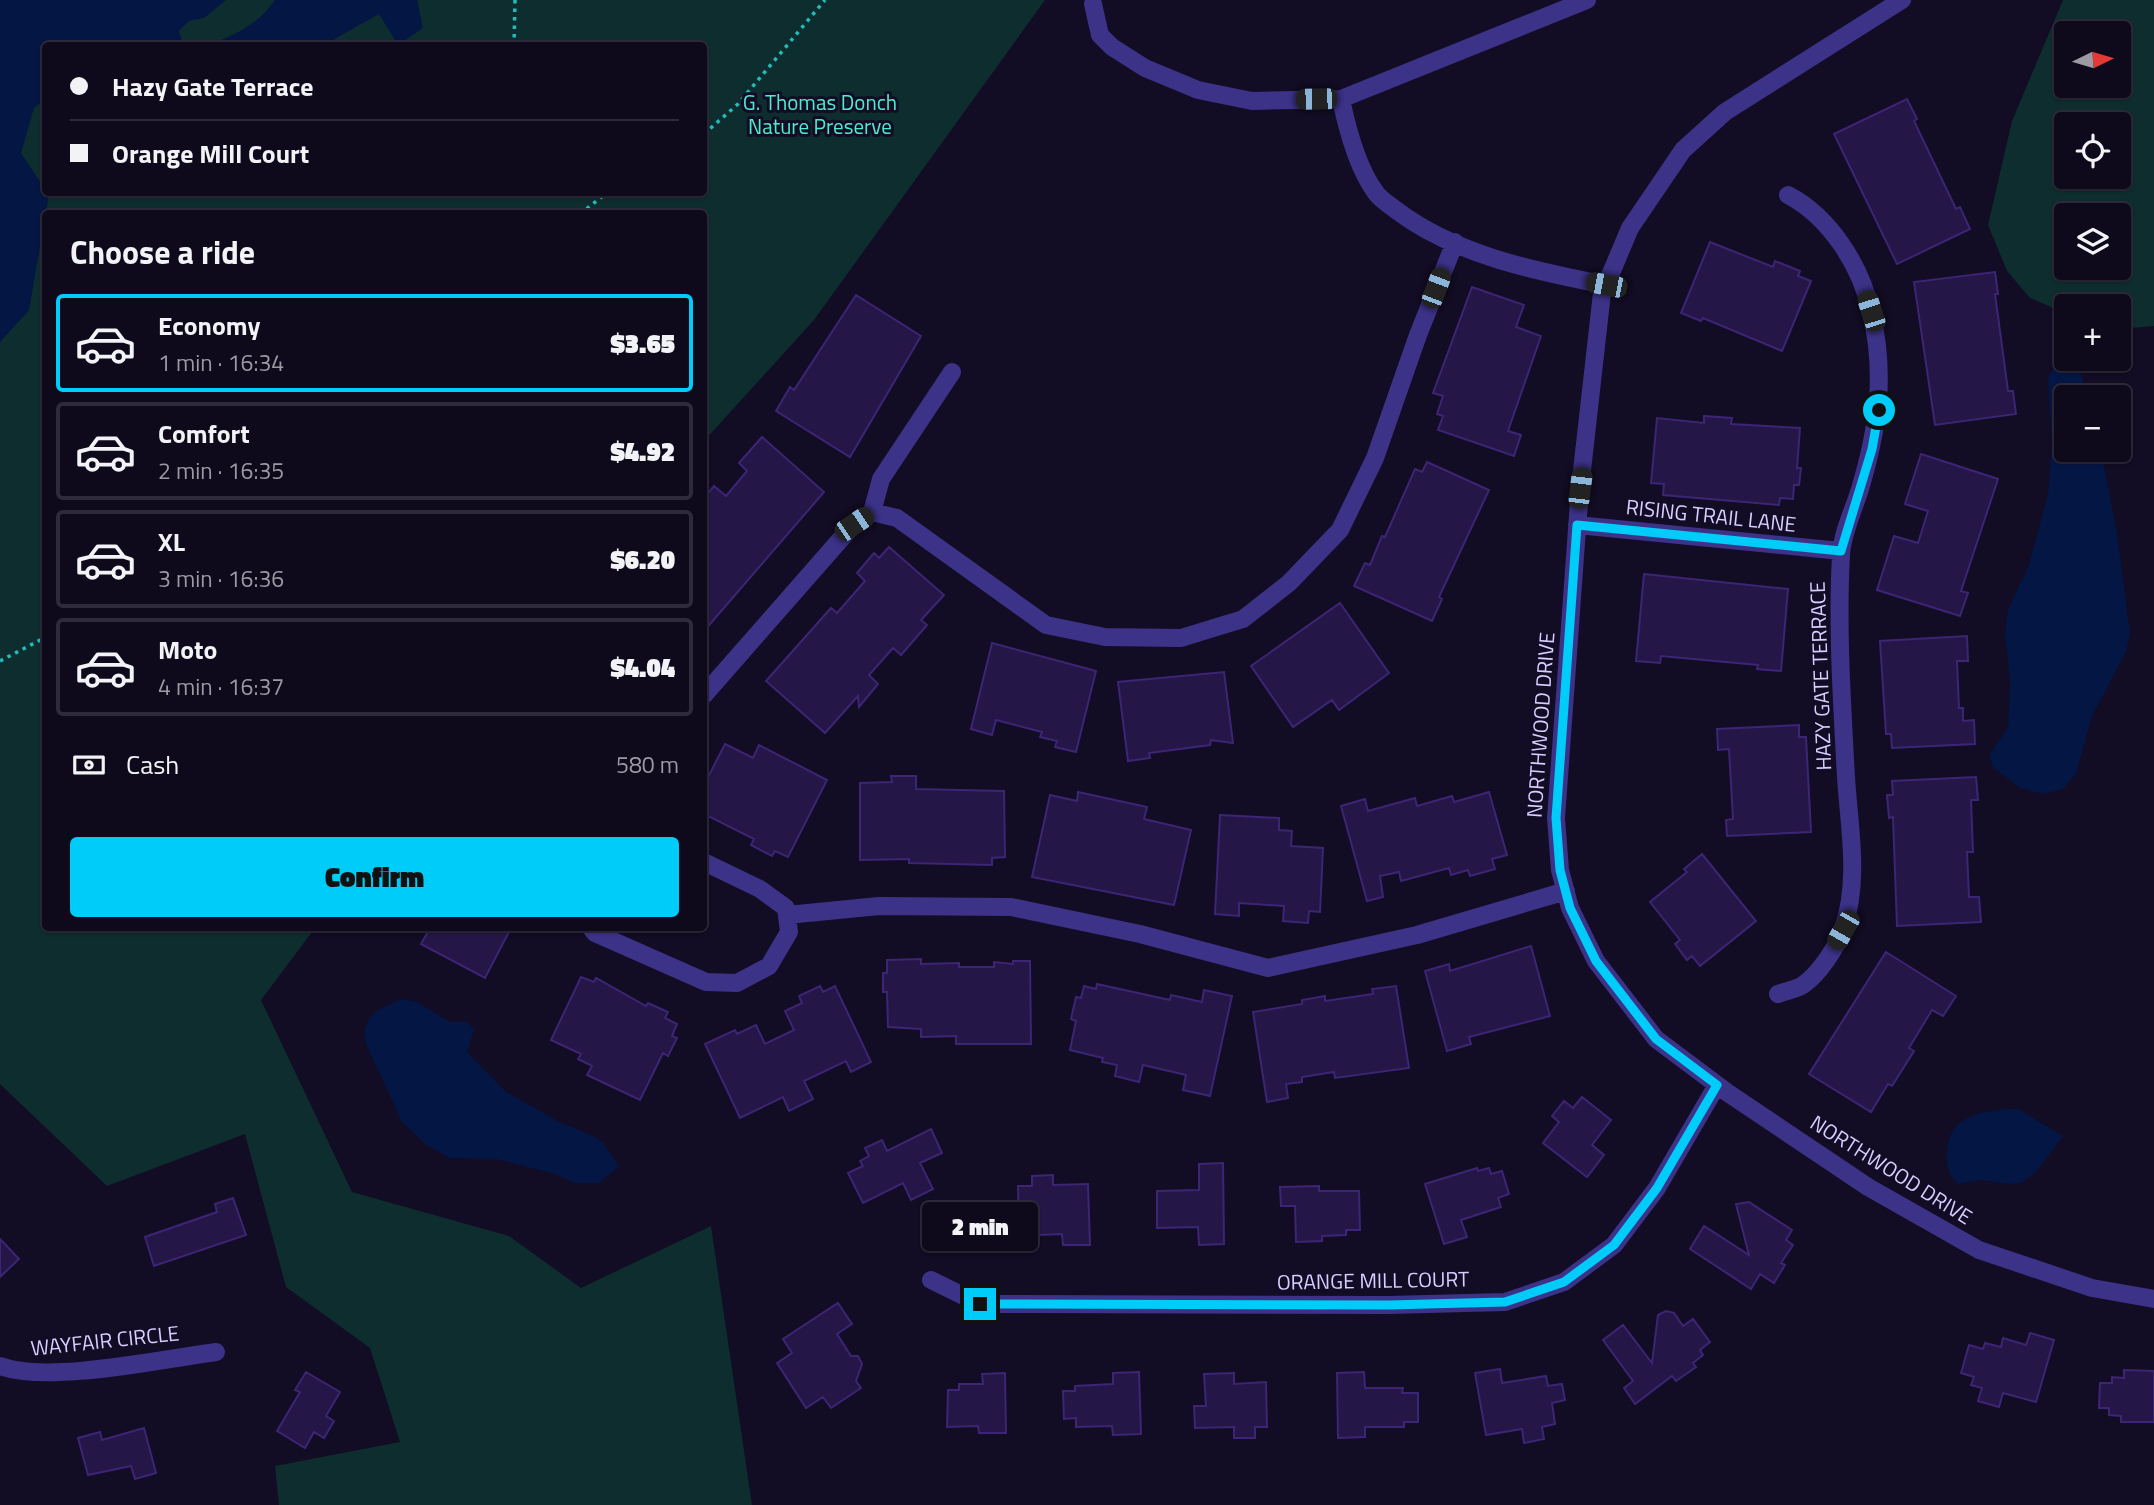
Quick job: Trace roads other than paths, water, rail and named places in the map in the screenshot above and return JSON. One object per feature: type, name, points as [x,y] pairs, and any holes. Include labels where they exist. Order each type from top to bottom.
[{"type":"street","points":[[1093,4],[1100,35],[1112,47],[1145,68],[1198,90],[1252,101],[1341,99],[1587,0]]},
{"type":"street","name":"NORTHWOOD DRIVE","points":[[1902,0],[1725,112],[1683,150],[1630,228],[1606,285],[1601,306],[1577,525],[1556,818],[1560,870],[1570,908],[1596,961],[1656,1039],[1717,1085],[1868,1187],[1979,1250],[2092,1288],[2154,1299]]},
{"type":"street","points":[[1341,99],[1348,135],[1376,194],[1409,220],[1455,242],[1532,270],[1606,285]]},
{"type":"street","name":"HAZY GATE TERRACE","points":[[1778,994],[1803,985],[1824,962],[1843,930],[1852,883],[1840,637],[1841,551],[1874,436],[1879,400],[1879,355],[1865,292],[1845,251],[1828,225],[1809,206],[1788,195]]},
{"type":"street","points":[[872,512],[897,519],[1046,625],[1105,637],[1181,638],[1243,619],[1289,583],[1340,530],[1375,458],[1418,335],[1455,242]]},
{"type":"street","points":[[707,692],[854,524],[872,512],[881,479],[952,372]]},
{"type":"street","name":"RISING TRAIL LANE","points":[[1577,525],[1841,551]]},
{"type":"street","points":[[593,931],[706,982],[737,983],[769,966],[789,932],[786,908],[760,889],[707,863]]},
{"type":"street","points":[[787,915],[879,906],[1012,907],[1140,934],[1268,968],[1417,935],[1566,891]]},
{"type":"street","name":"ORANGE MILL COURT","points":[[931,1280],[980,1304],[1389,1305],[1505,1302],[1564,1282],[1614,1245],[1657,1188],[1717,1085]]},
{"type":"street","name":"WAYFAIR CIRCLE","points":[[0,1366],[33,1373],[62,1372],[216,1352]]},
{"type":"water","points":[[0,0],[226,0],[204,18],[189,21],[179,31],[182,42],[42,42],[42,102],[34,108],[21,153],[42,184],[42,196],[49,196],[46,210],[42,210],[42,235],[29,310],[0,342]]},
{"type":"water","points":[[275,0],[417,0],[423,28],[402,42],[396,42],[379,14],[329,42],[215,42],[244,28]]},
{"type":"water","points":[[2054,366],[2054,371],[2078,371],[2084,381],[2085,385],[2054,385],[2054,462],[2103,462],[2117,534],[2130,633],[2126,652],[2092,716],[2076,774],[2063,789],[2043,794],[2020,788],[1993,767],[1989,756],[2008,727],[2010,681],[2005,634],[2008,609],[2029,565],[2048,494],[2052,444],[2048,378]]},
{"type":"water","points":[[401,999],[417,1002],[450,1022],[468,1022],[474,1030],[467,1052],[506,1092],[560,1122],[593,1136],[603,1143],[619,1166],[599,1183],[574,1183],[555,1174],[496,1159],[450,1158],[425,1144],[402,1122],[367,1046],[364,1032],[368,1020],[376,1011]]},
{"type":"water","points":[[2018,1109],[2063,1136],[2037,1171],[2021,1183],[1980,1180],[1958,1184],[1950,1174],[1947,1163],[1948,1142],[1952,1132],[1965,1119],[1974,1115]]},
{"type":"park label","name":"G. Thomas Donch Nature Preserve","points":[[820,115]]}]
